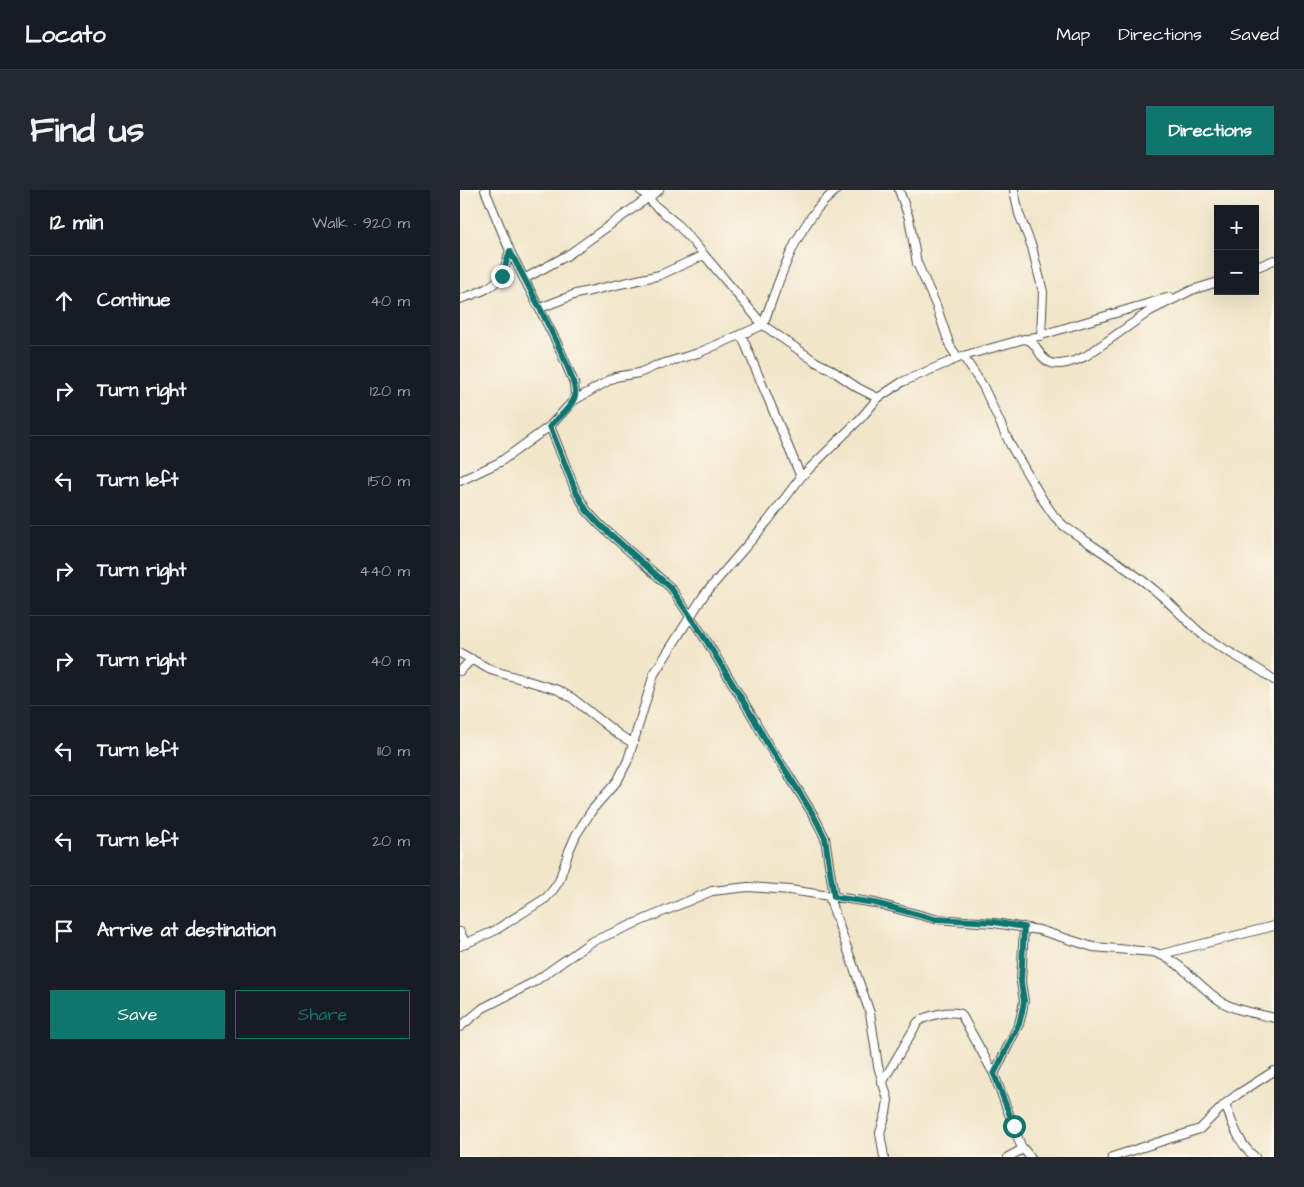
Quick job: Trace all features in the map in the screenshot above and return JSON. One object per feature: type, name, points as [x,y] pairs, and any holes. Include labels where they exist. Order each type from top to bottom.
[{"type":"street","points":[[460,481],[500,462],[550,426],[576,395],[574,383],[558,345],[510,251],[485,190]]},
{"type":"street","points":[[640,190],[650,197],[653,204],[676,223],[764,325],[816,362],[878,398]]},
{"type":"street","points":[[524,279],[568,255],[659,190]]},
{"type":"street","points":[[572,401],[615,377],[639,373],[698,353],[764,325],[794,244],[818,207],[836,190]]},
{"type":"street","points":[[899,190],[909,218],[916,263],[936,305],[950,346],[983,386],[1011,446],[1054,516],[1064,526],[1156,591],[1182,617],[1204,635],[1274,680]]},
{"type":"street","points":[[1014,190],[1019,214],[1032,247],[1043,292],[1041,336]]},
{"type":"street","points":[[460,299],[478,293],[492,285],[502,276],[510,251]]},
{"type":"street","points":[[540,308],[576,294],[660,275],[704,255]]},
{"type":"street","points":[[1259,266],[1274,260]]},
{"type":"street","points":[[460,932],[463,945],[494,930],[546,898],[553,890],[559,881],[576,835],[592,810],[618,780],[628,760],[654,674],[704,595],[767,522],[801,477],[861,418],[878,398],[902,382],[961,357],[1024,339],[1028,340],[1214,283]]},
{"type":"street","points":[[1028,340],[1032,342],[1047,362],[1054,364],[1076,360],[1086,356],[1150,311],[1192,290]]},
{"type":"street","points":[[741,334],[801,477]]},
{"type":"street","points":[[550,426],[576,492],[587,511],[600,525],[671,588],[706,640],[823,833],[831,897],[870,1013],[882,1083],[888,1100],[880,1133],[884,1157]]},
{"type":"street","points":[[460,653],[491,670],[558,690],[579,703],[619,735],[633,743]]},
{"type":"street","points":[[460,671],[472,659]]},
{"type":"street","points":[[460,1027],[483,1008],[534,982],[591,942],[712,891],[748,887],[790,890],[875,903],[934,919],[994,922],[1039,930],[1093,947],[1162,954],[1226,1005],[1274,1018]]},
{"type":"street","points":[[1162,954],[1274,926]]},
{"type":"street","points":[[994,1074],[1019,1024],[1022,1012],[1024,1001],[1021,982],[1024,927]]},
{"type":"street","points":[[882,1083],[918,1022],[924,1017],[957,1012],[964,1017],[994,1074],[1024,1150],[1030,1157]]},
{"type":"street","points":[[1112,1157],[1200,1129],[1225,1104],[1274,1071]]},
{"type":"street","points":[[1225,1104],[1239,1135],[1255,1157]]},
{"type":"street","points":[[1008,1157],[1024,1150]]},
{"type":"route","points":[[502,276],[510,251],[558,345],[574,383],[576,395],[550,426],[576,492],[587,511],[600,525],[671,588],[684,605],[823,833],[834,897],[875,903],[934,919],[994,922],[1024,927],[1021,982],[1024,1001],[1022,1012],[1019,1024],[994,1074],[1014,1126]]}]
